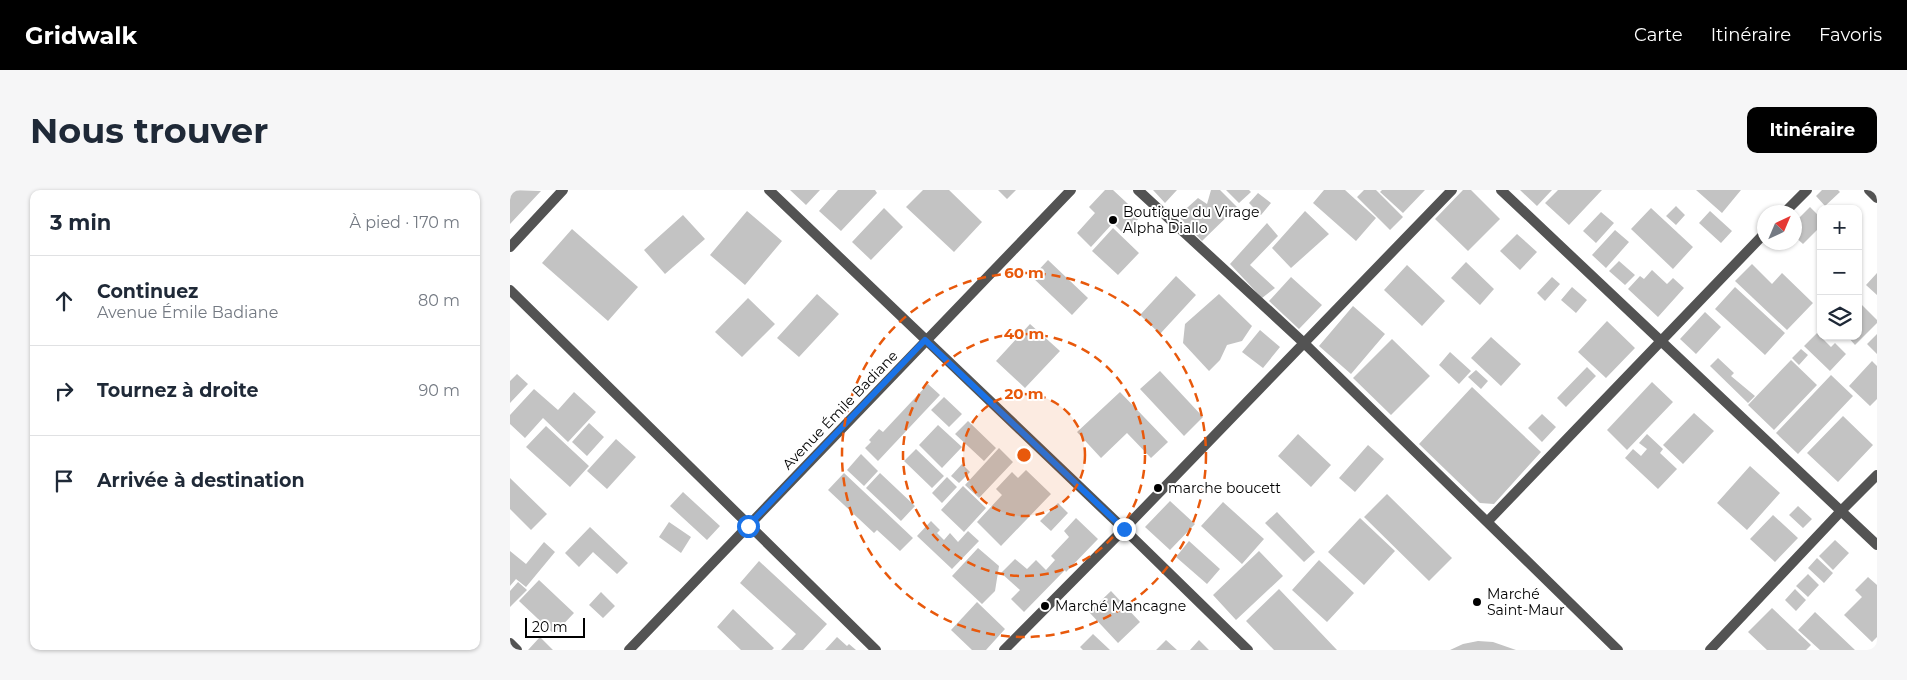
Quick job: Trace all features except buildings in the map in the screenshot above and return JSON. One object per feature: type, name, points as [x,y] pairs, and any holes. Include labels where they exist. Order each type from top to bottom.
[{"type":"street","points":[[510,247],[563,190]]},
{"type":"street","points":[[769,190],[1248,650]]},
{"type":"street","name":"Avenue Émile Badiane","points":[[629,650],[1071,190]]},
{"type":"street","points":[[1138,190],[1304,343],[1618,650]]},
{"type":"street","points":[[1004,650],[1124,529],[1452,190]]},
{"type":"street","points":[[1501,190],[1877,545]]},
{"type":"street","points":[[1792,205],[1807,190]]},
{"type":"street","points":[[1869,190],[1877,198]]},
{"type":"street","points":[[1488,521],[1757,241]]},
{"type":"street","points":[[510,290],[876,650]]},
{"type":"street","points":[[1710,650],[1877,475]]},
{"type":"street","points":[[510,643],[517,650]]},
{"type":"place","name":"Boutique du Virage Alpha Diallo","points":[[1113,220]]},
{"type":"place","name":"marche boucett","points":[[1158,488]]},
{"type":"place","name":"Marché Saint-Maur","points":[[1477,602]]},
{"type":"place","name":"Marché Mancagne","points":[[1045,606]]},
{"type":"route","points":[[748,526],[925,340],[1124,529]]}]
